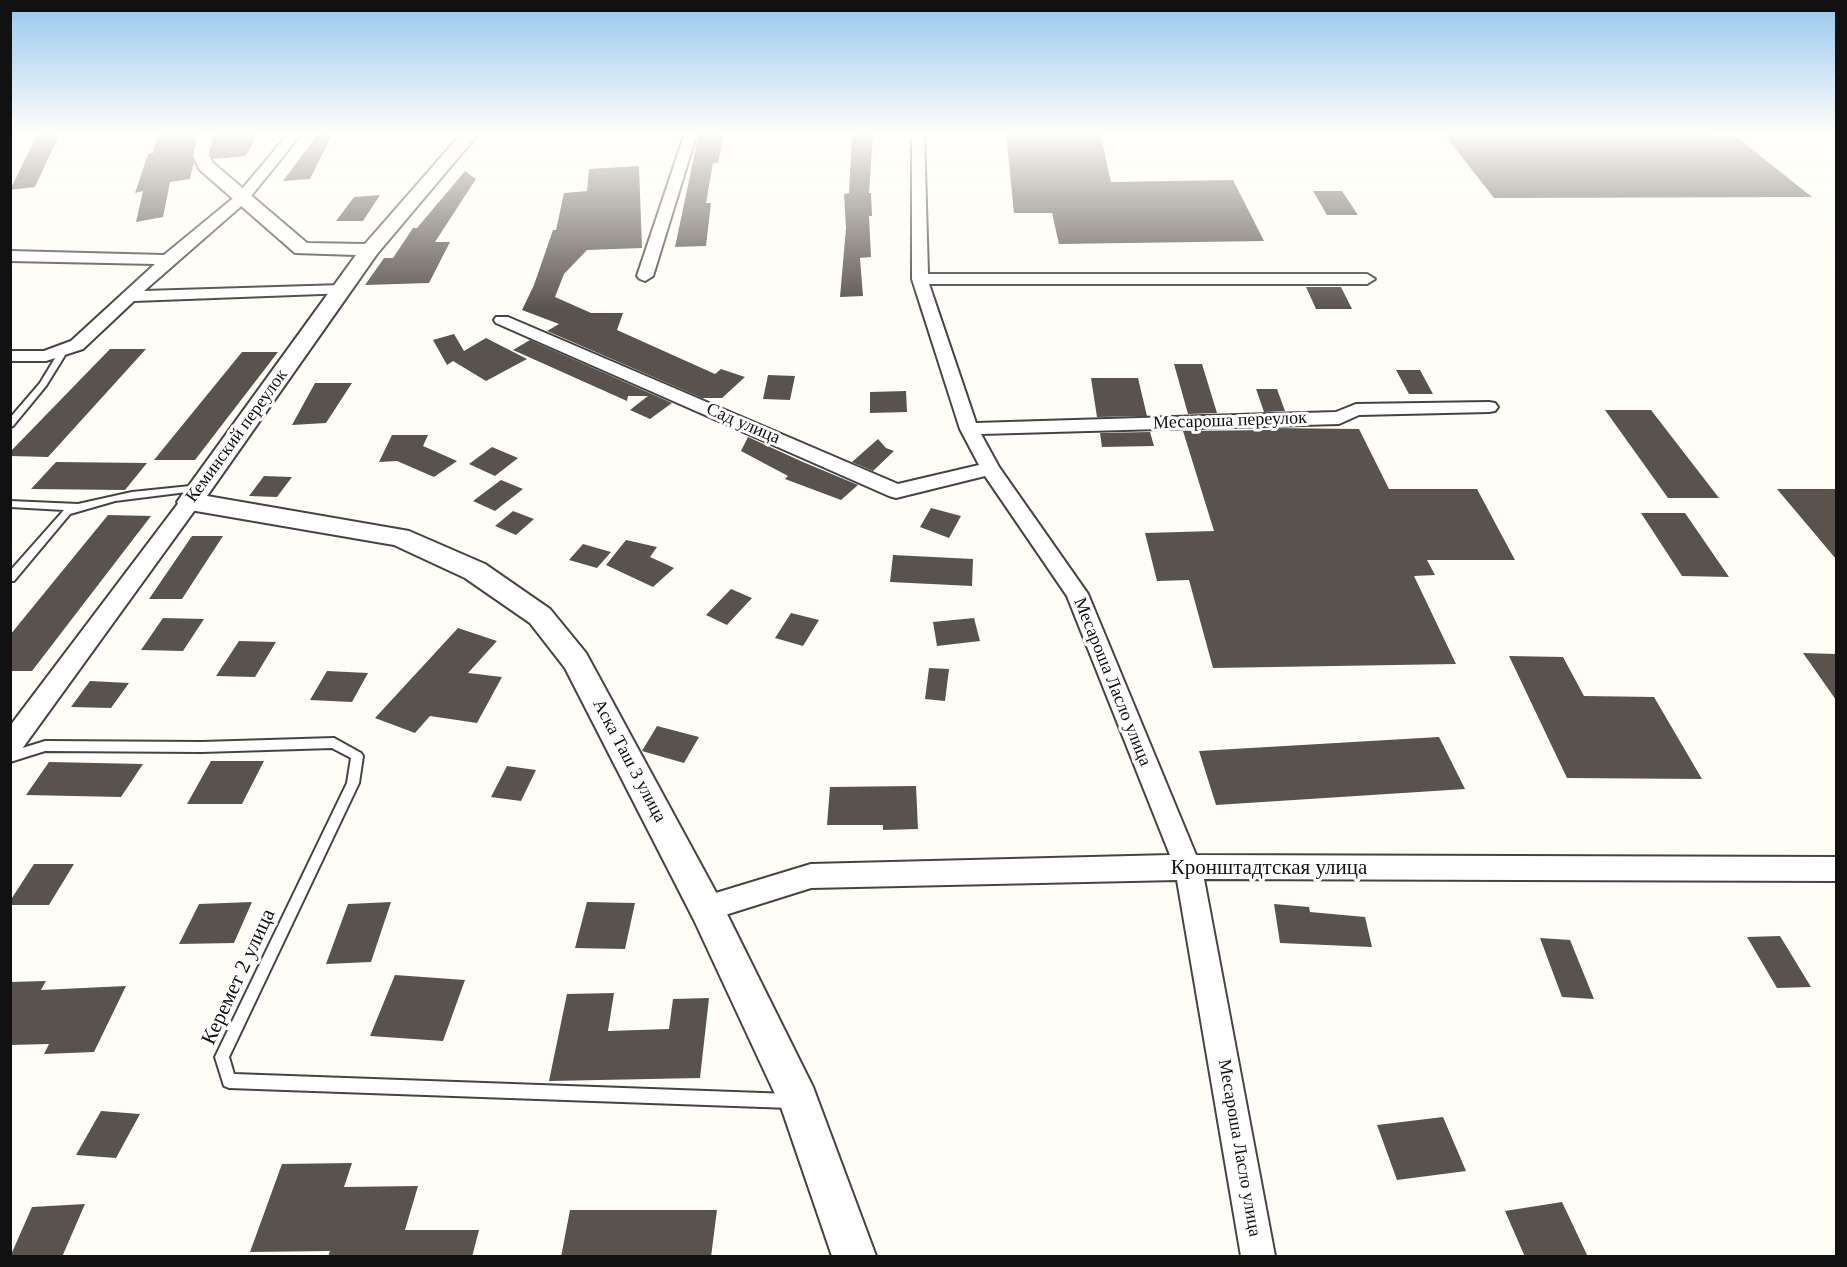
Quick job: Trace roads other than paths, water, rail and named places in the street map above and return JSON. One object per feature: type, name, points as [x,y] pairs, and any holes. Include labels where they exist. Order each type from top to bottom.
[{"type":"street","points":[[235,192],[302,249],[370,250]]},
{"type":"street","points":[[10,356],[46,356],[63,352],[77,345],[168,260],[247,192]]},
{"type":"street","name":"Кеминский переулок","points":[[10,746],[195,495],[370,250],[420,192]]},
{"type":"street","points":[[645,276],[672,192]]},
{"type":"street","name":"Месароша Ласло улица","points":[[919,192],[920,279],[969,429],[990,470],[1077,594],[1188,867],[1258,1257]]},
{"type":"street","points":[[10,256],[168,260]]},
{"type":"street","points":[[920,279],[1367,279]]},
{"type":"street","points":[[129,296],[342,290]]},
{"type":"street","name":"Сад улица","points":[[502,320],[896,491],[990,470]]},
{"type":"street","name":"Месароша переулок","points":[[969,429],[1339,418],[1356,410],[1489,407]]},
{"type":"street","name":"Аска Таш 3 улица","points":[[195,495],[400,537],[474,571],[540,616],[576,661],[706,908],[799,1101],[854,1257]]},
{"type":"street","name":"Кронштадтская улица","points":[[706,908],[811,876],[1188,867],[1836,869]]},
{"type":"lane","points":[[10,424],[44,384],[63,352]]},
{"type":"lane","points":[[10,578],[53,526],[68,512],[81,507],[135,496],[195,495]]},
{"type":"lane","points":[[10,504],[81,507]]},
{"type":"lane","name":"Керемет 2 улица","points":[[10,757],[45,746],[202,747],[334,743],[357,756],[353,783],[222,1057],[229,1081],[799,1101]]}]
